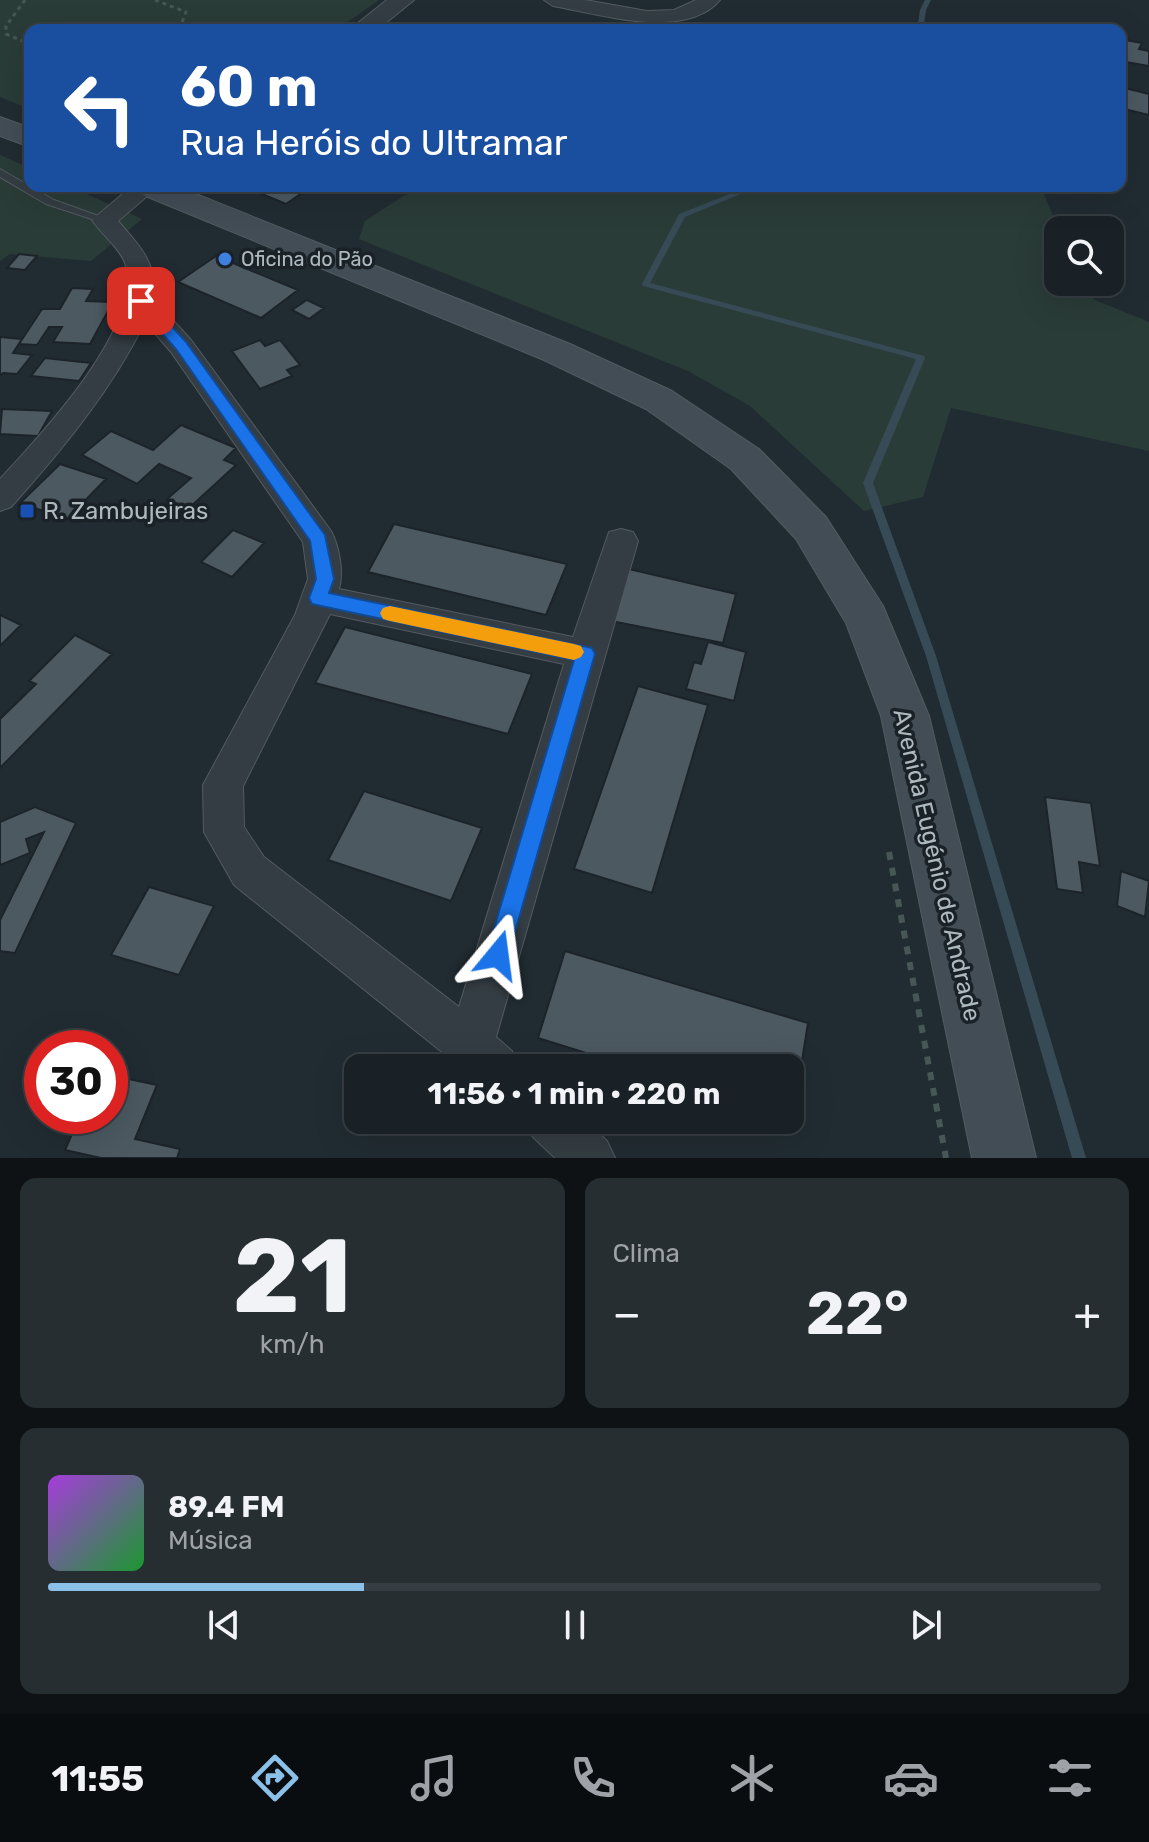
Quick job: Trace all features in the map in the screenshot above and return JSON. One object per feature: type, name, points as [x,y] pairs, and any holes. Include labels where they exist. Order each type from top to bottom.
[{"type":"main road","points":[[0,126],[24,136]]},
{"type":"main road","name":"Avenida Eugénio de Andrade","points":[[163,192],[557,352],[659,400],[745,459],[811,528],[867,619],[905,716],[1004,1158]]},
{"type":"street","points":[[369,24],[402,0]]},
{"type":"street","points":[[553,0],[647,17],[677,16],[711,0]]},
{"type":"street","points":[[2,493],[69,421],[121,342],[141,301],[138,265],[104,220],[140,192]]},
{"type":"street","points":[[141,301],[181,346],[319,540],[325,579],[312,617],[223,785],[224,832],[249,871],[480,1054]]},
{"type":"street","points":[[484,1054],[585,654],[621,541]]},
{"type":"street","points":[[318,598],[585,654]]},
{"type":"street","points":[[565,1134],[590,1158]]},
{"type":"lane","points":[[0,172],[24,186]]},
{"type":"lane","points":[[33,192],[50,202],[104,220]]},
{"type":"path","points":[[24,42],[6,34],[6,26],[25,0]]},
{"type":"path","points":[[155,0],[186,12],[183,24]]},
{"type":"path","points":[[887,844],[946,1158]]},
{"type":"green space","points":[[0,0],[379,0],[345,24],[24,24],[24,107],[0,97]]},
{"type":"green space","points":[[0,155],[24,165],[24,192],[82,192],[142,219],[91,261],[10,254],[0,261]]},
{"type":"green space","points":[[419,192],[1043,192],[1053,216],[1044,216],[1044,296],[1090,296],[1149,322],[1149,451],[951,408],[923,497],[864,511],[750,406],[688,371],[359,239],[365,221],[405,195]]},
{"type":"building","points":[[1126,40],[1142,43],[1139,49],[1149,51],[1149,66],[1126,62]]},
{"type":"building","points":[[1126,88],[1149,94],[1149,115],[1126,109]]},
{"type":"building","points":[[257,192],[303,192],[286,204]]},
{"type":"building","points":[[19,254],[37,256],[25,270],[7,268]]},
{"type":"building","points":[[216,256],[298,290],[261,318],[178,282]]},
{"type":"building","points":[[72,288],[93,289],[86,301],[113,302],[90,344],[53,342],[62,327],[49,327],[37,345],[19,344],[42,309],[60,309]]},
{"type":"building","points":[[307,300],[324,308],[309,319],[292,310]]},
{"type":"building","points":[[0,337],[22,339],[13,353],[32,355],[17,374],[3,373],[0,376]]},
{"type":"building","points":[[260,340],[265,346],[280,340],[300,365],[287,370],[292,376],[260,389],[232,351]]},
{"type":"building","points":[[45,358],[91,363],[79,381],[31,376]]},
{"type":"building","points":[[2,409],[52,411],[38,436],[0,434]]},
{"type":"building","points":[[181,425],[236,448],[224,460],[236,465],[188,509],[167,499],[191,478],[159,464],[137,484],[82,455],[111,431],[153,450]]},
{"type":"building","points":[[60,464],[106,479],[67,519],[20,503]]},
{"type":"building","points":[[394,524],[567,564],[546,615],[368,572]]},
{"type":"building","points":[[233,530],[264,543],[232,577],[201,562]]},
{"type":"building","points":[[629,569],[736,594],[723,643],[611,621]]},
{"type":"building","points":[[0,615],[21,625],[0,646]]},
{"type":"building","points":[[345,627],[532,674],[508,734],[315,683]]},
{"type":"building","points":[[75,635],[112,654],[0,768],[0,719],[36,684],[29,681]]},
{"type":"building","points":[[708,642],[746,652],[734,701],[686,689],[694,662],[701,664]]},
{"type":"building","points":[[638,686],[708,705],[652,893],[574,869]]},
{"type":"building","points":[[364,791],[482,828],[451,901],[328,860]]},
{"type":"building","points":[[1045,797],[1091,803],[1100,866],[1079,862],[1083,893],[1057,889]]},
{"type":"building","points":[[35,807],[76,823],[15,953],[0,951],[0,920],[44,832],[26,839],[30,853],[0,865],[0,822]]},
{"type":"building","points":[[1121,871],[1149,881],[1145,917],[1117,906]]},
{"type":"building","points":[[149,887],[214,906],[179,975],[111,955]]},
{"type":"building","points":[[565,951],[808,1023],[803,1054],[589,1054],[538,1038]]},
{"type":"building","points":[[128,1079],[157,1085],[135,1139],[180,1149],[177,1158],[101,1158],[65,1150],[72,1134],[128,1134]]},
{"type":"waterway","points":[[921,24],[928,0]]},
{"type":"waterway","points":[[741,192],[682,216],[646,284],[921,358],[868,483],[931,656],[1079,1158]]},
{"type":"slow traffic","points":[[390,613],[574,652]]},
{"type":"place","name":"Oficina do Pão","points":[[225,259]]},
{"type":"place","name":"R. Zambujeiras","points":[[27,511]]},
{"type":"route","points":[[141,301],[181,346],[319,540],[325,579],[318,598],[585,654],[498,955]]}]
